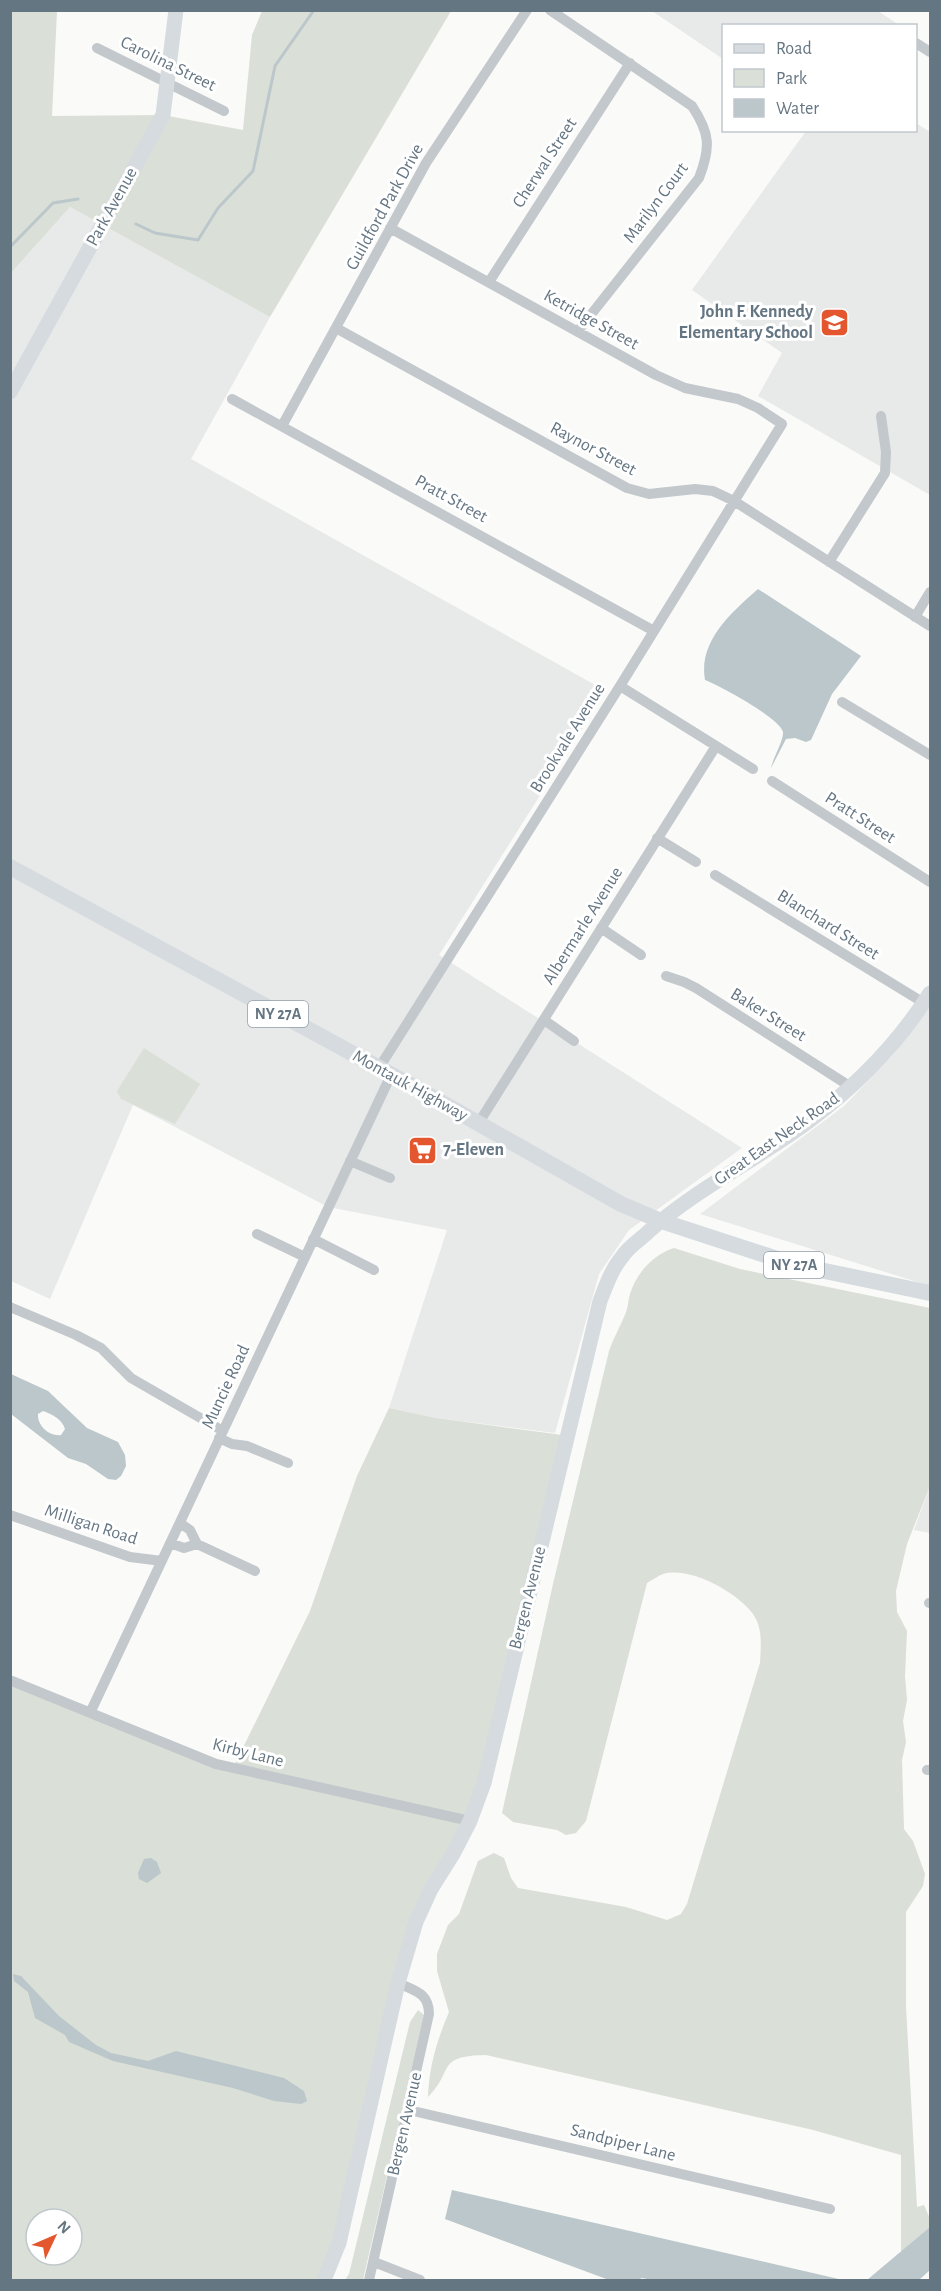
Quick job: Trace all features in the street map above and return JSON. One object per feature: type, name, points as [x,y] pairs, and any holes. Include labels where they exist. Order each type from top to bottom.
[{"type":"main road","name":"Park Avenue","points":[[10,392],[163,115],[176,10]]},
{"type":"main road","name":"Montauk Highway","points":[[10,867],[621,1204],[661,1221],[796,1265],[930,1293]]},
{"type":"main road","name":"Great East Neck Road","points":[[661,1221],[674,1210],[810,1120],[851,1086],[891,1046],[927,998]]},
{"type":"main road","name":"Bergen Avenue","points":[[324,2280],[339,2243],[398,1983],[421,1911],[470,1821],[484,1783],[600,1302],[610,1276],[622,1256],[661,1221]]},
{"type":"street","name":"Guildford Park Drive","points":[[282,426],[426,163],[527,10]]},
{"type":"street","name":"Marilyn Court","points":[[550,10],[692,106],[704,123],[708,142],[699,178],[578,332]]},
{"type":"street","points":[[917,44],[930,52]]},
{"type":"street","name":"Carolina Street","points":[[97,48],[224,111]]},
{"type":"street","name":"Cherwal Street","points":[[489,282],[630,63]]},
{"type":"street","name":"Ketridge Street","points":[[390,228],[675,384],[738,399],[758,408],[782,424]]},
{"type":"street","name":"Raynor Street","points":[[336,328],[627,488],[650,494],[694,489],[713,491],[734,501],[930,626]]},
{"type":"street","name":"Pratt Street","points":[[232,399],[654,631]]},
{"type":"street","points":[[829,562],[885,473],[886,452],[881,416]]},
{"type":"street","name":"Brookvale Avenue","points":[[385,1072],[782,424]]},
{"type":"street","points":[[915,616],[930,592]]},
{"type":"street","points":[[620,686],[753,769]]},
{"type":"street","points":[[842,702],[930,755]]},
{"type":"street","name":"Albermarle Avenue","points":[[478,1124],[716,746]]},
{"type":"street","name":"Pratt Street","points":[[772,781],[930,882]]},
{"type":"street","points":[[657,838],[696,862]]},
{"type":"street","name":"Blanchard Street","points":[[716,874],[927,998]]},
{"type":"street","points":[[601,928],[641,955]]},
{"type":"street","name":"Baker Street","points":[[666,976],[696,988],[851,1086]]},
{"type":"street","points":[[544,1020],[574,1041]]},
{"type":"street","name":"Muncie Road","points":[[90,1713],[350,1161],[385,1072]]},
{"type":"street","points":[[350,1161],[390,1178]]},
{"type":"street","points":[[257,1234],[305,1257]]},
{"type":"street","points":[[314,1239],[374,1270]]},
{"type":"street","points":[[10,1306],[101,1348],[131,1378],[232,1444],[247,1446],[288,1463]]},
{"type":"street","name":"Milligan Road","points":[[10,1515],[130,1557],[162,1561]]},
{"type":"street","points":[[180,1523],[190,1530],[197,1544],[255,1571]]},
{"type":"street","points":[[170,1543],[184,1548],[197,1544]]},
{"type":"street","name":"Kirby Lane","points":[[12,1681],[216,1764],[470,1821]]},
{"type":"street","name":"Bergen Avenue","points":[[369,2280],[429,2014],[429,2003],[422,1995],[398,1983]]},
{"type":"street","name":"Sandpiper Lane","points":[[409,2110],[830,2209]]},
{"type":"street","points":[[374,2262],[420,2280]]},
{"type":"shaded area","points":[[652,11],[878,11],[896,23],[722,24],[722,58]]},
{"type":"shaded area","name":"John F. Kennedy Elementary School","points":[[917,124],[930,132],[930,495],[758,396],[782,353],[692,290],[805,132],[917,132]]},
{"type":"shaded area","points":[[70,207],[270,317],[191,459],[606,691],[439,955],[742,1148],[629,1230],[599,1274],[555,1433],[436,1418],[389,1408],[447,1230],[328,1207],[133,1105],[50,1299],[11,1281],[11,273]]},
{"type":"shaded area","points":[[930,1007],[930,1286],[700,1214],[844,1106],[892,1056]]},
{"type":"shaded area","points":[[930,1486],[930,1533],[914,1530]]},
{"type":"green space","points":[[11,11],[57,11],[52,116],[163,115],[243,130],[252,35],[262,11],[451,11],[270,317],[70,207],[11,273]]},
{"type":"green space","points":[[144,1048],[200,1084],[175,1124],[121,1099],[117,1091]]},
{"type":"green space","points":[[674,1248],[740,1269],[930,1308],[930,1486],[907,1544],[896,1591],[897,1612],[907,1631],[905,1676],[907,1700],[903,1721],[906,1742],[902,1760],[904,1829],[913,1841],[925,1874],[923,1886],[906,1912],[906,2007],[917,2207],[924,2205],[930,2219],[930,2227],[901,2252],[901,2155],[813,2130],[486,2055],[459,2058],[452,2062],[428,2097],[434,2054],[449,2012],[437,1971],[437,1954],[448,1925],[459,1914],[478,1861],[494,1853],[504,1858],[511,1878],[518,1888],[626,1907],[667,1920],[681,1914],[687,1904],[760,1663],[761,1637],[756,1619],[736,1597],[699,1577],[674,1573],[663,1574],[655,1578],[647,1583],[586,1821],[576,1833],[566,1835],[557,1830],[513,1822],[502,1813],[553,1584],[609,1351],[625,1314],[633,1286],[641,1272],[659,1255]]},
{"type":"green space","points":[[389,1408],[436,1418],[570,1436],[484,1783],[431,1889],[324,2280],[11,2280],[11,1680],[233,1768],[310,1611],[357,1476]]},
{"type":"green space","points":[[418,2010],[424,2015],[363,2280],[345,2280],[349,2274],[410,2022]]},
{"type":"water","points":[[758,589],[861,656],[832,694],[811,740],[806,742],[795,738],[786,739],[771,768],[783,735],[779,726],[748,703],[705,680],[704,666],[712,640],[728,618]]},
{"type":"water","points":[[11,1374],[48,1391],[87,1428],[118,1442],[125,1455],[126,1466],[121,1476],[116,1480],[108,1479],[86,1464],[68,1458],[11,1414]],"holes":[[[43,1411],[62,1422],[65,1429],[61,1435],[53,1434],[42,1426],[38,1414]]]},
{"type":"water","points":[[151,1858],[157,1862],[161,1873],[147,1883],[139,1879],[138,1873],[144,1859]]},
{"type":"water","points":[[13,1974],[21,1976],[59,2016],[96,2045],[111,2053],[148,2061],[176,2051],[284,2078],[304,2091],[307,2101],[301,2104],[274,2101],[233,2088],[113,2061],[69,2042],[65,2035],[35,2018],[28,1992],[14,1981]]},
{"type":"water","points":[[452,2190],[843,2280],[652,2280],[642,2278],[609,2280],[445,2219]]},
{"type":"water","points":[[930,2227],[930,2270],[919,2280],[867,2280]]},
{"type":"waterway","points":[[136,224],[155,233],[198,240],[218,208],[253,171],[275,66],[314,10]]},
{"type":"waterway","points":[[10,247],[53,203],[78,199]]},
{"type":"place","name":"John F. Kennedy Elementary School","points":[[834,322]]},
{"type":"place","name":"7-Eleven","points":[[422,1150]]}]
